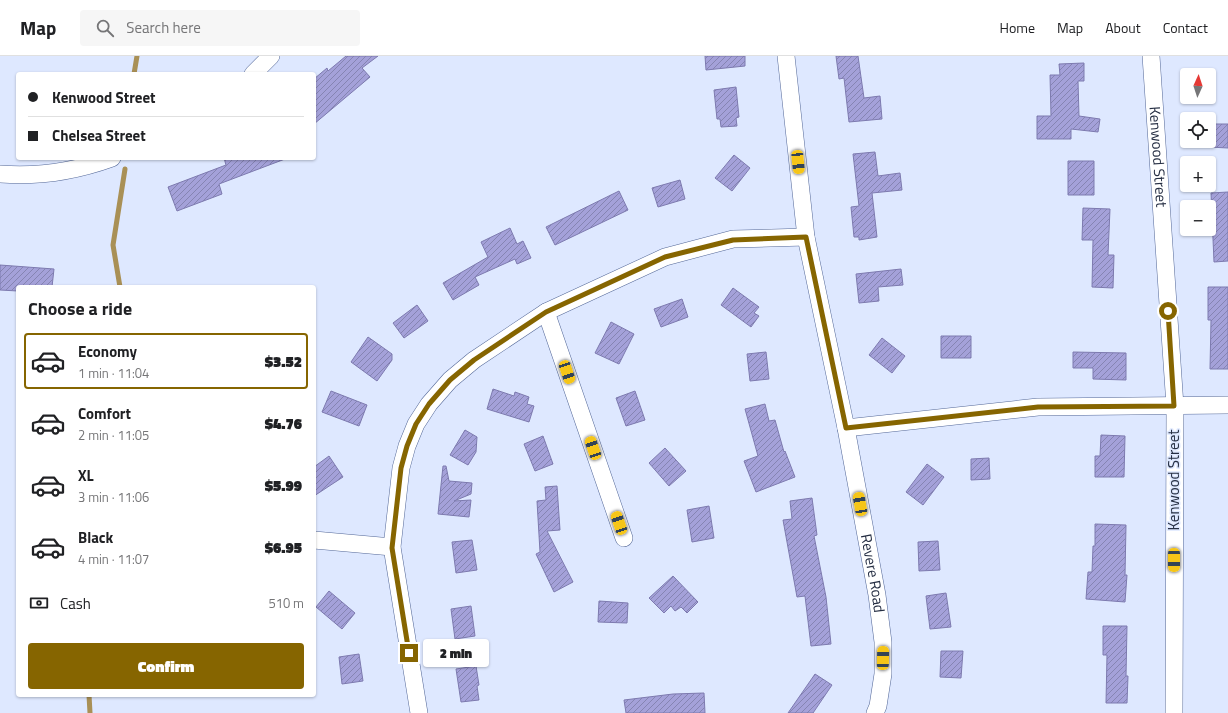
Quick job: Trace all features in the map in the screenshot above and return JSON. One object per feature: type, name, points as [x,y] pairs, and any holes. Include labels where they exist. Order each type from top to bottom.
[{"type":"street","points":[[256,72],[271,56]]},
{"type":"street","name":"Revere Road","points":[[786,56],[806,237],[846,428],[877,595],[883,642],[883,674],[878,706],[875,713]]},
{"type":"street","name":"Kenwood Street","points":[[1151,56],[1174,406],[1174,713]]},
{"type":"street","points":[[0,174],[45,174],[105,160]]},
{"type":"street","points":[[419,713],[392,548],[403,461],[416,424],[429,404],[450,380],[474,360],[546,312],[665,257],[733,240],[806,237]]},
{"type":"street","points":[[546,312],[624,538]]},
{"type":"street","points":[[846,428],[1038,407],[1228,405]]},
{"type":"street","points":[[316,540],[392,548]]},
{"type":"building","points":[[346,56],[378,56],[362,68],[370,77],[316,122],[316,77],[327,68],[328,71]]},
{"type":"building","points":[[705,56],[745,56],[745,66],[706,70]]},
{"type":"building","points":[[836,56],[858,56],[864,98],[880,96],[882,119],[849,122],[844,78],[839,79]]},
{"type":"building","points":[[1084,63],[1084,81],[1078,81],[1079,116],[1100,119],[1098,132],[1071,129],[1071,139],[1037,139],[1037,116],[1051,116],[1050,75],[1060,75],[1059,64]]},
{"type":"building","points":[[736,87],[739,117],[736,118],[737,126],[721,127],[720,119],[717,119],[714,90]]},
{"type":"building","points":[[1216,124],[1228,124],[1228,148],[1216,147]]},
{"type":"building","points":[[875,152],[878,176],[900,173],[902,190],[872,193],[877,237],[859,240],[859,237],[854,237],[851,207],[859,206],[853,154]]},
{"type":"building","points":[[734,155],[750,168],[732,191],[715,178]]},
{"type":"building","points":[[225,160],[282,160],[219,184],[222,194],[177,211],[168,187],[226,165]]},
{"type":"building","points":[[1068,161],[1094,161],[1094,195],[1068,195]]},
{"type":"building","points":[[680,180],[685,199],[658,207],[652,188]]},
{"type":"building","points":[[619,191],[628,210],[555,245],[546,227]]},
{"type":"building","points":[[1228,192],[1228,261],[1214,262],[1213,236],[1216,236],[1216,200],[1211,200],[1211,193]]},
{"type":"building","points":[[1083,208],[1110,209],[1108,255],[1114,255],[1113,288],[1092,287],[1093,240],[1082,240]]},
{"type":"building","points":[[510,228],[517,244],[523,241],[531,258],[517,264],[515,259],[475,277],[479,285],[453,300],[443,283],[488,257],[481,242]]},
{"type":"building","points":[[0,265],[54,269],[52,285],[16,285],[16,291],[0,290]]},
{"type":"building","points":[[901,269],[903,285],[878,287],[879,301],[859,303],[856,274]]},
{"type":"building","points":[[1208,287],[1228,287],[1228,369],[1210,369],[1211,320],[1208,320]]},
{"type":"building","points":[[733,288],[759,307],[754,313],[759,316],[751,327],[721,305]]},
{"type":"building","points":[[682,299],[688,317],[661,327],[654,309]]},
{"type":"building","points":[[417,305],[428,321],[404,338],[393,323]]},
{"type":"building","points":[[611,322],[634,334],[619,364],[595,353]]},
{"type":"building","points":[[941,336],[971,336],[971,358],[941,358]]},
{"type":"building","points":[[368,337],[392,354],[392,360],[377,381],[351,362]]},
{"type":"building","points":[[882,338],[905,356],[892,373],[869,355]]},
{"type":"building","points":[[766,352],[769,379],[750,381],[747,354]]},
{"type":"building","points":[[1073,352],[1126,353],[1126,380],[1093,379],[1093,368],[1073,368]]},
{"type":"building","points":[[493,389],[514,396],[515,392],[529,397],[527,404],[534,406],[529,422],[487,409]]},
{"type":"building","points":[[331,391],[367,405],[359,426],[322,412]]},
{"type":"building","points":[[635,391],[645,420],[626,426],[616,398]]},
{"type":"building","points":[[765,404],[769,421],[775,420],[784,452],[785,451],[795,477],[756,492],[744,461],[758,456],[745,409]]},
{"type":"building","points":[[465,430],[477,437],[476,452],[468,465],[450,455]]},
{"type":"building","points":[[1101,435],[1125,436],[1124,477],[1095,477],[1095,456],[1100,456]]},
{"type":"building","points":[[543,436],[553,464],[535,471],[524,444]]},
{"type":"building","points":[[665,448],[686,471],[669,486],[649,463]]},
{"type":"building","points":[[329,456],[343,477],[316,495],[316,466]]},
{"type":"building","points":[[989,458],[990,479],[971,480],[971,459]]},
{"type":"building","points":[[927,464],[944,477],[923,505],[906,492]]},
{"type":"building","points":[[443,466],[446,466],[449,481],[472,483],[471,494],[454,501],[471,500],[469,517],[438,514]]},
{"type":"building","points":[[557,486],[560,530],[547,531],[573,582],[554,592],[536,554],[540,552],[537,501],[546,500],[545,487]]},
{"type":"building","points":[[812,498],[817,535],[814,536],[826,597],[831,644],[811,646],[805,596],[797,597],[783,520],[792,519],[790,501]]},
{"type":"building","points":[[709,506],[714,538],[692,542],[687,510]]},
{"type":"building","points":[[1095,524],[1126,525],[1125,575],[1127,575],[1125,602],[1086,599],[1088,572],[1092,572],[1093,546],[1095,546]]},
{"type":"building","points":[[472,540],[477,570],[456,573],[452,542]]},
{"type":"building","points":[[938,541],[940,570],[919,571],[918,542]]},
{"type":"building","points":[[673,576],[698,602],[687,613],[681,607],[675,611],[671,606],[664,613],[649,598]]},
{"type":"building","points":[[329,591],[355,613],[342,629],[316,607]]},
{"type":"building","points":[[946,593],[951,627],[930,629],[926,596]]},
{"type":"building","points":[[599,601],[628,603],[627,623],[598,622]]},
{"type":"building","points":[[471,606],[475,636],[455,639],[451,609]]},
{"type":"building","points":[[1103,626],[1127,626],[1127,703],[1106,703],[1107,655],[1103,655]]},
{"type":"building","points":[[941,651],[963,651],[961,678],[940,677]]},
{"type":"building","points":[[359,654],[363,681],[342,684],[339,657]]},
{"type":"building","points":[[476,666],[479,685],[477,686],[479,700],[461,702],[456,669]]},
{"type":"building","points":[[815,674],[832,685],[813,713],[788,713]]},
{"type":"building","points":[[704,693],[705,713],[626,713],[624,700],[673,694]]},
{"type":"waterway","points":[[134,72],[137,56]]},
{"type":"waterway","points":[[120,285],[113,245],[125,169]]},
{"type":"waterway","points":[[89,697],[90,713]]},
{"type":"route","points":[[409,653],[392,548],[401,468],[407,446],[416,424],[429,404],[450,380],[474,360],[546,312],[665,257],[733,240],[806,237],[846,428],[1038,407],[1174,406],[1168,311]]}]
